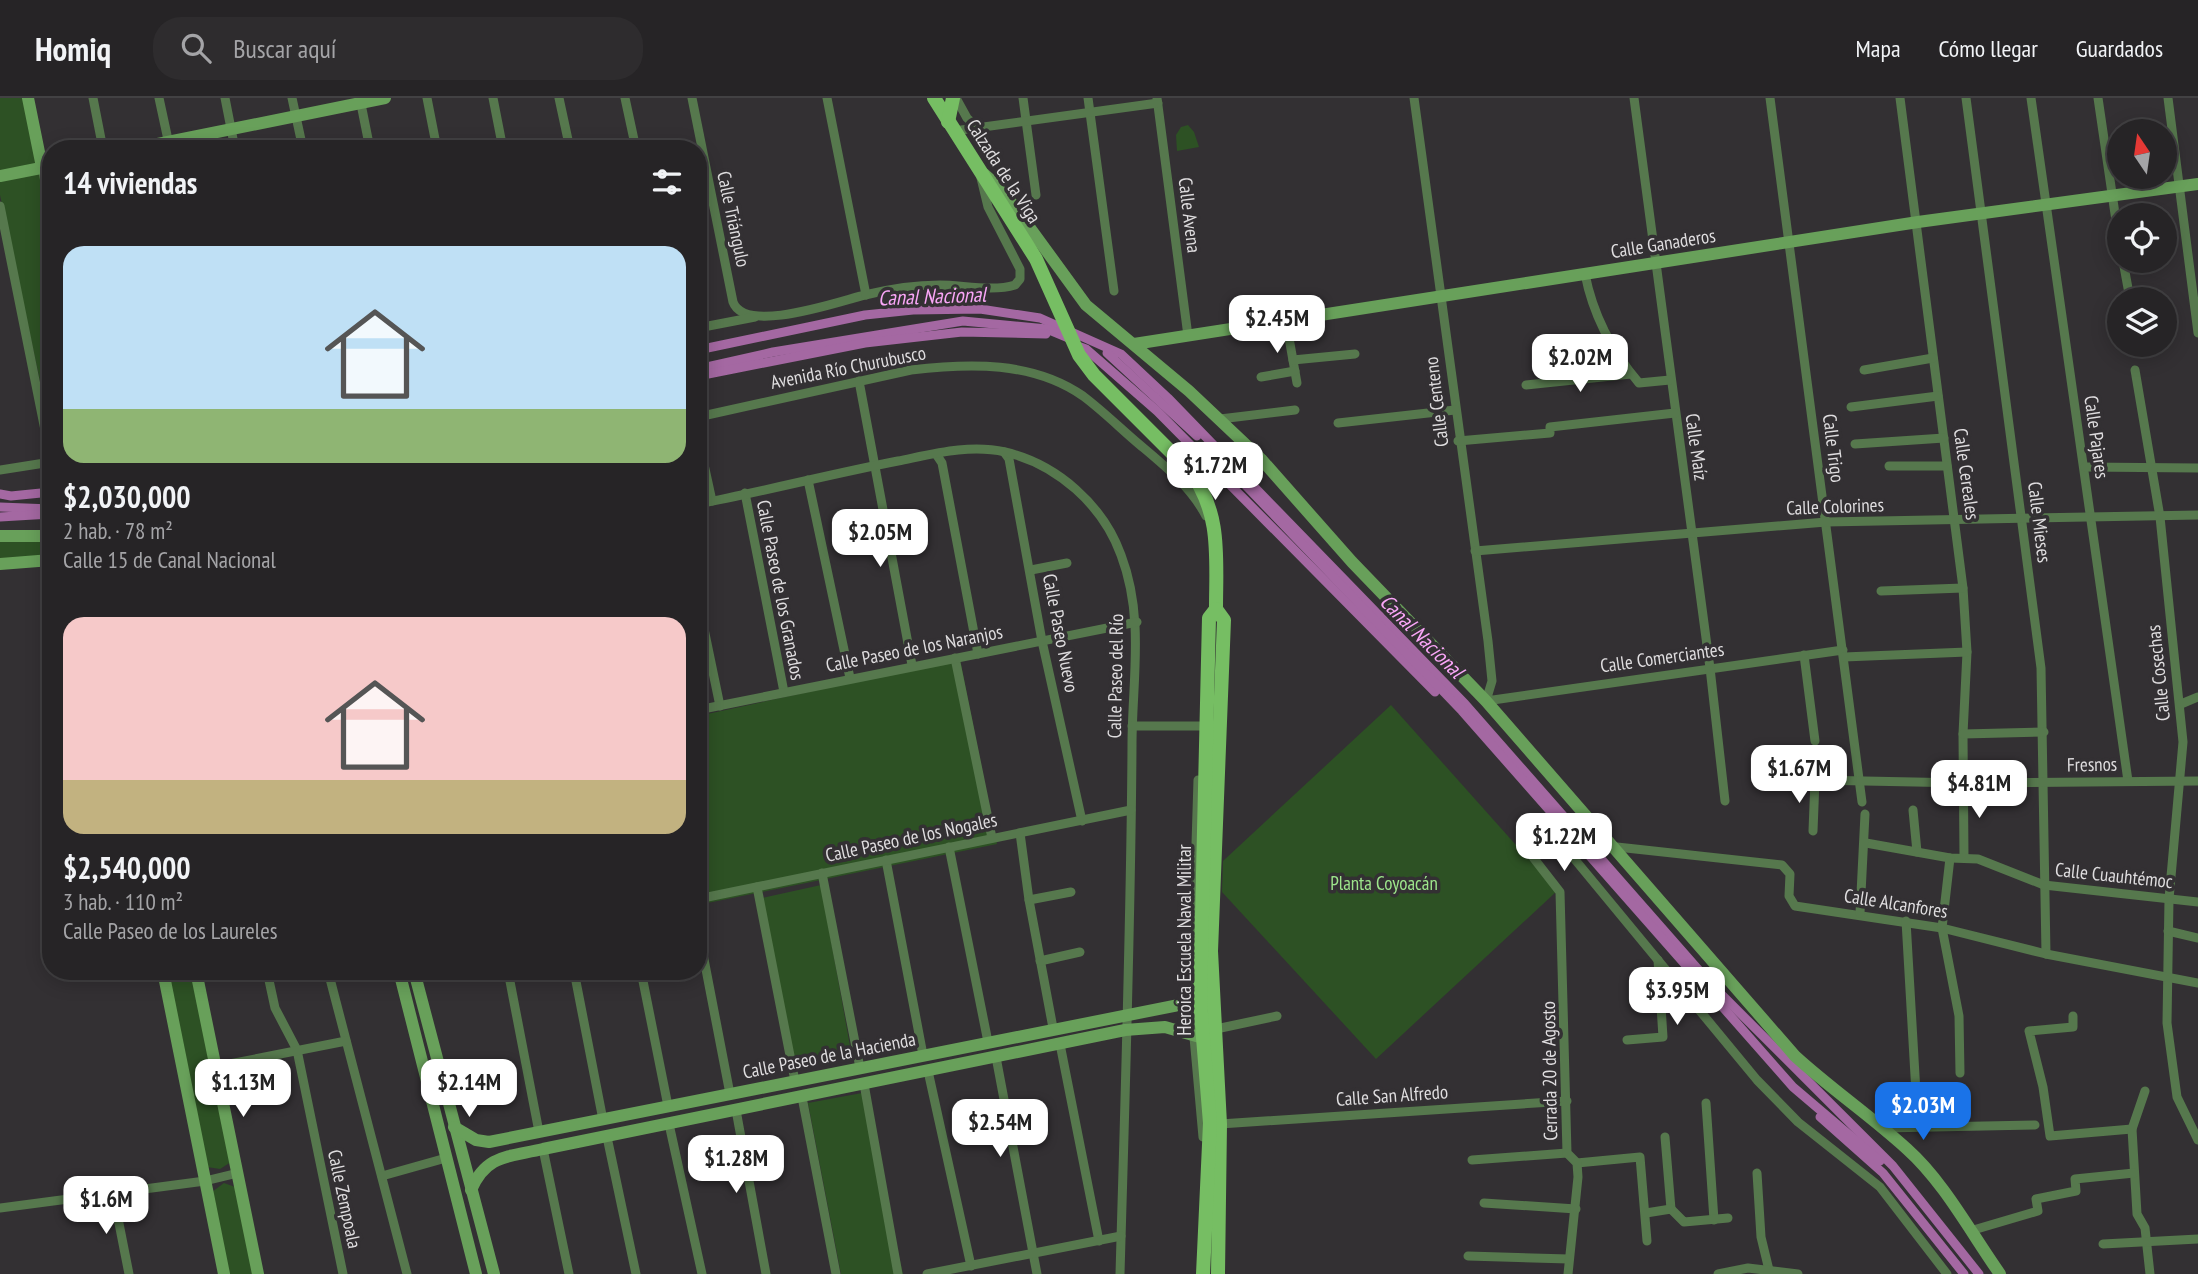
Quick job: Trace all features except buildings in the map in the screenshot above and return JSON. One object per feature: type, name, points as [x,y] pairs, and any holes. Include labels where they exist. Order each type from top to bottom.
[{"type":"main road","name":"Calzada de la Viga","points":[[934,98],[1040,266]]},
{"type":"main road","points":[[951,127],[955,98]]},
{"type":"main road","name":"Heroica Escuela Naval Militar","points":[[1040,266],[1072,344],[1094,375],[1202,487],[1216,524],[1216,609],[1224,620],[1212,951],[1198,1036],[1210,1123],[1203,1274]]},
{"type":"main road","name":"Heroica Escuela Naval Militar","points":[[1216,609],[1209,618],[1203,726],[1202,1001],[1216,1029],[1220,1124],[1218,1274]]},
{"type":"street","points":[[28,98],[42,151]]},
{"type":"street","points":[[93,98],[101,140]]},
{"type":"street","points":[[159,98],[168,140]]},
{"type":"street","points":[[225,98],[233,140]]},
{"type":"street","points":[[292,98],[301,140]]},
{"type":"street","points":[[188,140],[360,101],[386,98]]},
{"type":"street","points":[[426,98],[435,140]]},
{"type":"street","points":[[493,98],[501,140]]},
{"type":"street","points":[[559,98],[568,140]]},
{"type":"street","points":[[625,98],[634,140]]},
{"type":"street","name":"Calle Triángulo","points":[[692,98],[701,140]]},
{"type":"street","points":[[827,98],[866,295]]},
{"type":"street","points":[[955,98],[962,112],[978,128]]},
{"type":"street","points":[[1023,98],[1036,195]]},
{"type":"street","points":[[1088,98],[1114,291]]},
{"type":"street","name":"Calle Centeno","points":[[1414,98],[1492,681],[1486,701]]},
{"type":"street","name":"Calle Maíz","points":[[1634,98],[1710,668],[1725,801]]},
{"type":"street","name":"Calle Trigo","points":[[1770,98],[1862,802]]},
{"type":"street","name":"Calle Cereales","points":[[1900,98],[1963,588],[1968,652],[1963,734],[1964,857]]},
{"type":"street","name":"Calle Mieses","points":[[1966,98],[2041,668],[2046,954]]},
{"type":"street","name":"Calle Pajares","points":[[2031,98],[2128,781]]},
{"type":"street","points":[[2098,98],[2112,203]]},
{"type":"street","points":[[2168,98],[2198,333]]},
{"type":"street","points":[[360,101],[368,140]]},
{"type":"street","points":[[951,127],[978,128],[1158,101]]},
{"type":"street","name":"Calle Avena","points":[[1158,101],[1188,336]]},
{"type":"street","points":[[0,176],[42,167]]},
{"type":"street","name":"Calle Triángulo","points":[[707,171],[735,307],[757,316]]},
{"type":"street","points":[[707,326],[757,316],[789,314],[866,295],[936,285],[1010,287],[1017,284],[1021,275],[988,207],[980,172]]},
{"type":"street","points":[[980,172],[1003,191],[1086,305],[1220,419],[1261,459],[1352,562],[1486,701],[1617,847],[1796,1055],[1836,1093],[1916,1158],[2000,1274]]},
{"type":"street","name":"Calle Ganaderos","points":[[1134,344],[1918,222],[2198,184]]},
{"type":"street","points":[[0,206],[42,415]]},
{"type":"street","points":[[1585,274],[1597,320],[1631,374],[1639,383],[1670,380]]},
{"type":"street","points":[[1286,321],[1297,383]]},
{"type":"street","points":[[1293,360],[1355,354]]},
{"type":"street","points":[[1864,370],[1933,358]]},
{"type":"street","name":"Avenida Río Churubusco","points":[[707,415],[911,370],[968,366],[1007,367],[1051,379],[1082,396],[1173,474],[1199,502],[1207,519],[1216,552]]},
{"type":"street","name":"Calle Cosechas","points":[[2135,370],[2160,517],[2183,742],[2169,899],[2167,1023],[2181,1109],[2198,1140]]},
{"type":"street","points":[[1261,377],[1295,371]]},
{"type":"street","points":[[1526,385],[1631,374]]},
{"type":"street","points":[[859,381],[912,665]]},
{"type":"street","points":[[1851,407],[1938,396]]},
{"type":"street","points":[[1220,419],[1294,411]]},
{"type":"street","points":[[1338,423],[1455,411]]},
{"type":"street","points":[[1458,441],[1550,433],[1550,427],[1675,414]]},
{"type":"street","points":[[1856,444],[1944,438]]},
{"type":"street","name":"Calle Paseo del Río","points":[[707,502],[876,465],[983,449],[1034,461],[1054,472],[1100,517],[1121,555],[1137,622],[1132,726],[1120,1274]]},
{"type":"street","name":"Calle Paseo Nuevo","points":[[1004,452],[1082,821]]},
{"type":"street","points":[[936,454],[942,463],[978,654]]},
{"type":"street","points":[[0,470],[42,463]]},
{"type":"street","points":[[1889,466],[1947,466]]},
{"type":"street","points":[[2085,467],[2198,468]]},
{"type":"street","points":[[707,478],[712,501]]},
{"type":"street","points":[[808,480],[850,678]]},
{"type":"street","name":"Calle Paseo de los Granados","points":[[745,493],[784,692]]},
{"type":"street","name":"Calle Colorines","points":[[1475,551],[1826,522],[2198,515]]},
{"type":"street","points":[[0,536],[42,536]]},
{"type":"street","points":[[0,564],[42,561]]},
{"type":"street","points":[[1031,570],[1068,563]]},
{"type":"street","points":[[1881,591],[1963,588]]},
{"type":"street","name":"Calle Paseo de los Naranjos","points":[[707,708],[912,665],[1137,622]]},
{"type":"street","points":[[707,643],[720,706]]},
{"type":"street","name":"Calle Comerciantes","points":[[1486,701],[1804,655],[1968,652]]},
{"type":"street","points":[[1804,655],[1815,741]]},
{"type":"street","points":[[955,658],[992,838]]},
{"type":"street","points":[[2181,705],[2198,697]]},
{"type":"street","points":[[1132,726],[1203,726]]},
{"type":"street","points":[[1963,734],[2044,732]]},
{"type":"street","name":"Fresnos","points":[[1813,831],[1815,780],[1964,783],[2198,781]]},
{"type":"street","name":"Calle Paseo de los Nogales","points":[[707,897],[1132,810]]},
{"type":"street","points":[[1913,810],[1917,852]]},
{"type":"street","points":[[1860,913],[1866,814]]},
{"type":"street","points":[[1020,833],[1028,900],[1053,1028]]},
{"type":"street","name":"Cerrada 20 de Agosto","points":[[1568,1274],[1576,1209],[1577,1163],[1567,1153],[1560,892],[1532,856],[1530,847],[1536,838],[1554,842],[1567,850],[1658,960]]},
{"type":"street","name":"Calle Cuauhtémoc","points":[[1866,843],[1950,858],[1978,859],[2044,886],[2198,902]]},
{"type":"street","name":"Calle Alcanfores","points":[[1617,847],[1782,865],[1790,874],[1789,897],[1795,906],[1860,913],[1942,928],[2046,954],[2168,975],[2198,983]]},
{"type":"street","points":[[949,848],[988,1042]]},
{"type":"street","points":[[1950,858],[1942,928],[1959,1016],[1960,1073]]},
{"type":"street","points":[[886,860],[923,1055]]},
{"type":"street","points":[[822,873],[860,1068]]},
{"type":"street","points":[[757,887],[795,1081]]},
{"type":"street","points":[[1028,900],[1071,892]]},
{"type":"street","points":[[1906,922],[1918,1127]]},
{"type":"street","points":[[2168,931],[2198,938]]},
{"type":"street","points":[[1040,961],[1080,952]]},
{"type":"street","points":[[1627,1040],[1663,1037],[1658,960]]},
{"type":"street","points":[[1658,960],[1781,1105],[1880,1187],[1947,1274]]},
{"type":"street","points":[[707,975],[730,1094]]},
{"type":"street","points":[[165,980],[224,1274]]},
{"type":"street","points":[[198,980],[258,1274]]},
{"type":"street","name":"Calle Zempoala","points":[[269,980],[275,1007],[297,1050],[343,1274]]},
{"type":"street","points":[[330,980],[407,1274]]},
{"type":"street","points":[[401,980],[476,1274]]},
{"type":"street","points":[[416,980],[494,1274]]},
{"type":"street","points":[[510,980],[540,1132]]},
{"type":"street","points":[[576,980],[603,1120]]},
{"type":"street","points":[[642,980],[668,1106]]},
{"type":"street","name":"Calle Paseo de la Hacienda","points":[[489,1142],[1053,1028],[1202,1001]]},
{"type":"street","points":[[1216,1029],[1277,1016]]},
{"type":"street","points":[[2073,1016],[2073,1027],[2029,1031],[2043,1087],[2050,1136],[2132,1129]]},
{"type":"street","name":"Calle Paseo de la Hacienda","points":[[496,1160],[1125,1030],[1165,1027],[1198,1036]]},
{"type":"street","points":[[417,1039],[431,1036]]},
{"type":"street","name":"Heroica Escuela Naval Militar","points":[[1197,1274],[1203,1125],[1198,1036]]},
{"type":"street","points":[[1008,1038],[1011,1054]]},
{"type":"street","points":[[214,1067],[346,1041]]},
{"type":"street","points":[[1060,1044],[1099,1241]]},
{"type":"street","points":[[970,1045],[974,1061]]},
{"type":"street","points":[[996,1057],[1037,1274]]},
{"type":"street","points":[[425,1072],[439,1069]]},
{"type":"street","points":[[928,1071],[971,1266]]},
{"type":"street","points":[[864,1084],[898,1274]]},
{"type":"street","points":[[2145,1091],[2132,1129],[2137,1214],[2145,1228],[2150,1274]]},
{"type":"street","points":[[802,1097],[836,1274]]},
{"type":"street","name":"Calle San Alfredo","points":[[1220,1124],[1567,1101]]},
{"type":"street","points":[[1706,1103],[1714,1220]]},
{"type":"street","points":[[736,1110],[766,1274]]},
{"type":"street","points":[[618,1117],[621,1134]]},
{"type":"street","points":[[669,1124],[702,1274]]},
{"type":"street","points":[[1881,1128],[2035,1125]]},
{"type":"street","points":[[454,1127],[476,1140],[489,1142],[487,1156],[496,1160]]},
{"type":"street","points":[[607,1137],[636,1274]]},
{"type":"street","points":[[1665,1137],[1671,1209],[1684,1222],[1728,1219]]},
{"type":"street","points":[[543,1149],[569,1274]]},
{"type":"street","points":[[1472,1160],[1567,1153]]},
{"type":"street","points":[[1577,1163],[1638,1156],[1642,1163],[1647,1241]]},
{"type":"street","points":[[382,1176],[446,1158]]},
{"type":"street","points":[[471,1190],[483,1167],[496,1160]]},
{"type":"street","points":[[0,1208],[205,1181],[238,1173]]},
{"type":"street","points":[[1757,1173],[1761,1237],[1769,1270]]},
{"type":"street","points":[[1970,1231],[2038,1210],[2036,1199],[2076,1191],[2075,1179],[2134,1173]]},
{"type":"street","points":[[113,1192],[129,1274]]},
{"type":"street","points":[[1484,1203],[1576,1209]]},
{"type":"street","points":[[1646,1213],[1671,1209]]},
{"type":"street","points":[[927,1274],[1121,1236]]},
{"type":"street","points":[[2103,1244],[2198,1239]]},
{"type":"street","points":[[472,1258],[488,1254]]},
{"type":"street","points":[[1468,1256],[1569,1259]]},
{"type":"street","points":[[1718,1274],[1748,1268],[1796,1273]]},
{"type":"green space","points":[[0,98],[25,98],[42,183],[42,390],[0,195]]},
{"type":"green space","points":[[1188,125],[1194,132],[1199,147],[1177,151],[1176,135],[1181,127]]},
{"type":"green space","points":[[0,538],[42,540],[42,557],[0,559]]},
{"type":"green space","points":[[960,659],[997,844],[707,903],[707,714]]},
{"type":"green space","name":"Planta Coyoacán","points":[[1391,705],[1557,891],[1376,1059],[1222,892],[1223,861]]},
{"type":"green space","points":[[821,885],[852,1057],[793,1070],[762,898]]},
{"type":"green space","points":[[170,980],[196,980],[231,1162],[220,1169],[207,1167]]},
{"type":"green space","points":[[862,1093],[903,1274],[841,1274],[808,1103]]},
{"type":"green space","points":[[224,1183],[238,1188],[254,1274],[229,1274],[212,1192]]},
{"type":"waterway","name":"Canal Nacional","points":[[707,348],[865,315],[913,310],[980,309],[1040,318],[1121,354],[1168,398],[1465,704],[1711,984],[1893,1166],[1979,1274]]},
{"type":"waterway","name":"Canal Nacional","points":[[707,367],[773,352],[963,321],[1047,329],[1071,339]]},
{"type":"waterway","name":"Canal Nacional","points":[[707,374],[865,343],[962,332],[1046,334]]},
{"type":"waterway","name":"Canal Nacional","points":[[1075,345],[1086,349],[1157,411],[1435,692]]},
{"type":"waterway","name":"Canal Nacional","points":[[1107,353],[1197,436]]},
{"type":"waterway","name":"Canal Nacional","points":[[1229,468],[1462,711],[1793,1087],[1880,1161]]},
{"type":"waterway","name":"Canal Nacional","points":[[0,494],[11,496],[42,493]]},
{"type":"waterway","name":"Canal Nacional","points":[[0,507],[42,509]]},
{"type":"waterway","name":"Canal Nacional","points":[[0,517],[42,515]]},
{"type":"waterway","name":"Canal Nacional","points":[[1820,1117],[1883,1173],[1964,1274]]}]
